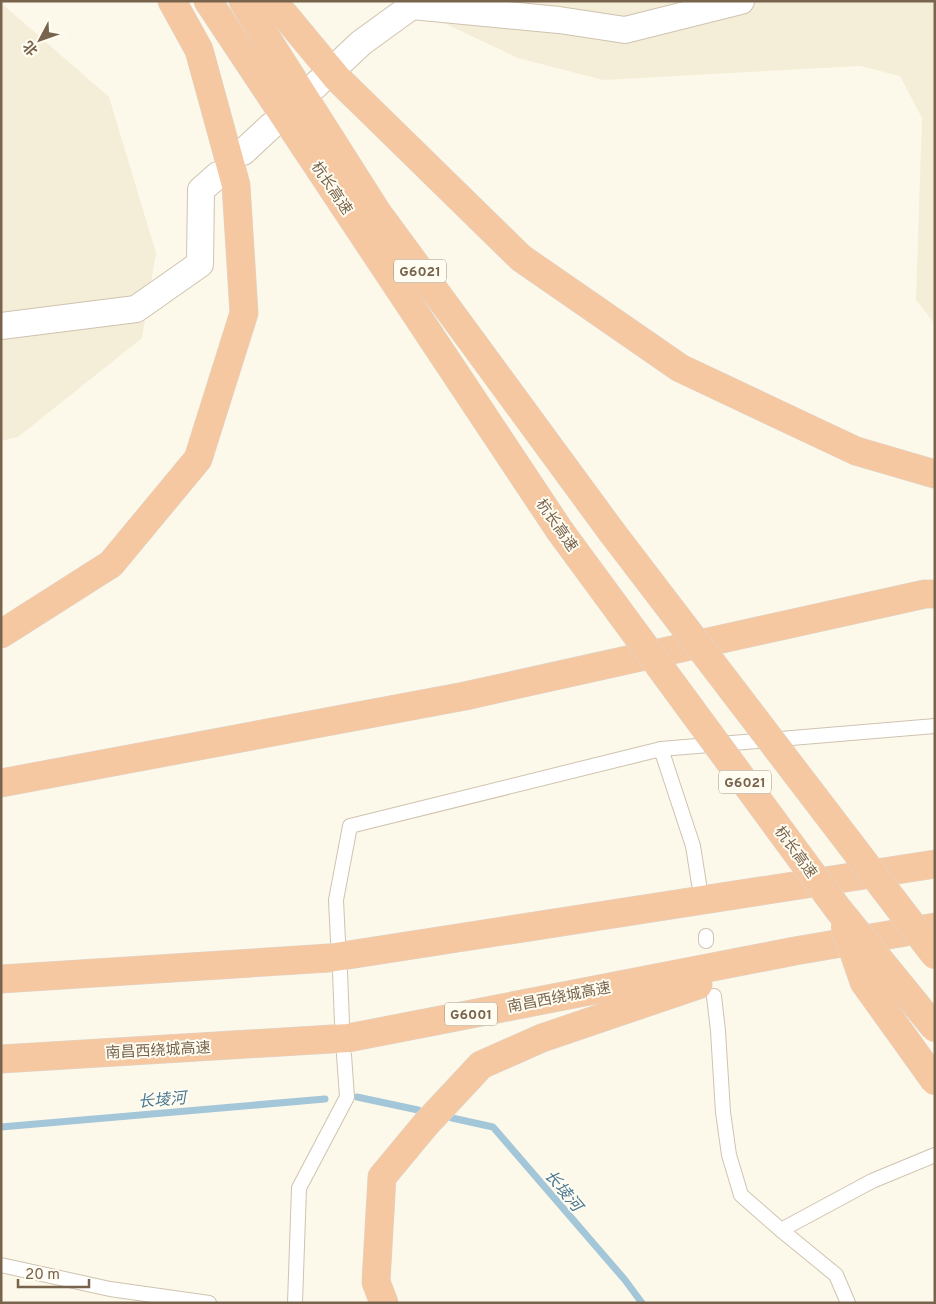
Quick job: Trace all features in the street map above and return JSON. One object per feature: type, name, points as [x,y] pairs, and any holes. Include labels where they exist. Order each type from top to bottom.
[{"type":"highway","points":[[1,634],[111,564],[198,459],[244,313],[236,185],[199,50],[172,1]]},
{"type":"highway","name":"杭长高速","points":[[208,1],[560,531],[838,909],[935,1028]]},
{"type":"highway","name":"杭长高速","points":[[243,1],[377,212],[611,531],[935,955]]},
{"type":"highway","points":[[273,1],[337,78],[521,258],[680,368],[856,451],[935,474]]},
{"type":"highway","points":[[1,783],[465,696],[925,594],[935,594]]},
{"type":"highway","points":[[1,979],[329,958],[935,864]]},
{"type":"highway","points":[[838,909],[864,982],[935,1081]]},
{"type":"highway","name":"南昌西绕城高速","points":[[1,1059],[348,1038],[795,951],[935,927]]},
{"type":"highway","points":[[384,1303],[376,1282],[382,1178],[426,1124],[481,1065],[542,1038],[795,951]]},
{"type":"street","points":[[343,60],[362,43],[412,6],[559,20],[626,30],[741,1]]},
{"type":"street","points":[[242,152],[272,126]]},
{"type":"street","points":[[1,326],[136,309],[200,264],[200,190],[218,175]]},
{"type":"lane","points":[[338,941],[336,900],[350,826],[660,749],[935,726]]},
{"type":"lane","points":[[660,749],[693,846],[699,884]]},
{"type":"lane","points":[[340,972],[342,1023]]},
{"type":"lane","points":[[714,996],[718,1031],[722,1112],[729,1155],[741,1195],[836,1275],[848,1303]]},
{"type":"lane","points":[[295,1303],[299,1188],[347,1097],[344,1054]]},
{"type":"lane","points":[[781,1230],[872,1181],[935,1155]]},
{"type":"lane","points":[[1,1265],[110,1289],[209,1303]]},
{"type":"shaded area","points":[[397,1],[935,1],[935,324],[916,300],[922,118],[900,76],[860,66],[603,80],[518,58]]},
{"type":"shaded area","points":[[1,3],[109,97],[156,253],[142,338],[18,437],[1,441]]},
{"type":"waterway","name":"长堎河","points":[[357,1097],[418,1110]]},
{"type":"waterway","name":"长堎河","points":[[1,1127],[325,1099]]},
{"type":"waterway","name":"长堎河","points":[[452,1118],[493,1127],[625,1280],[642,1303]]}]
